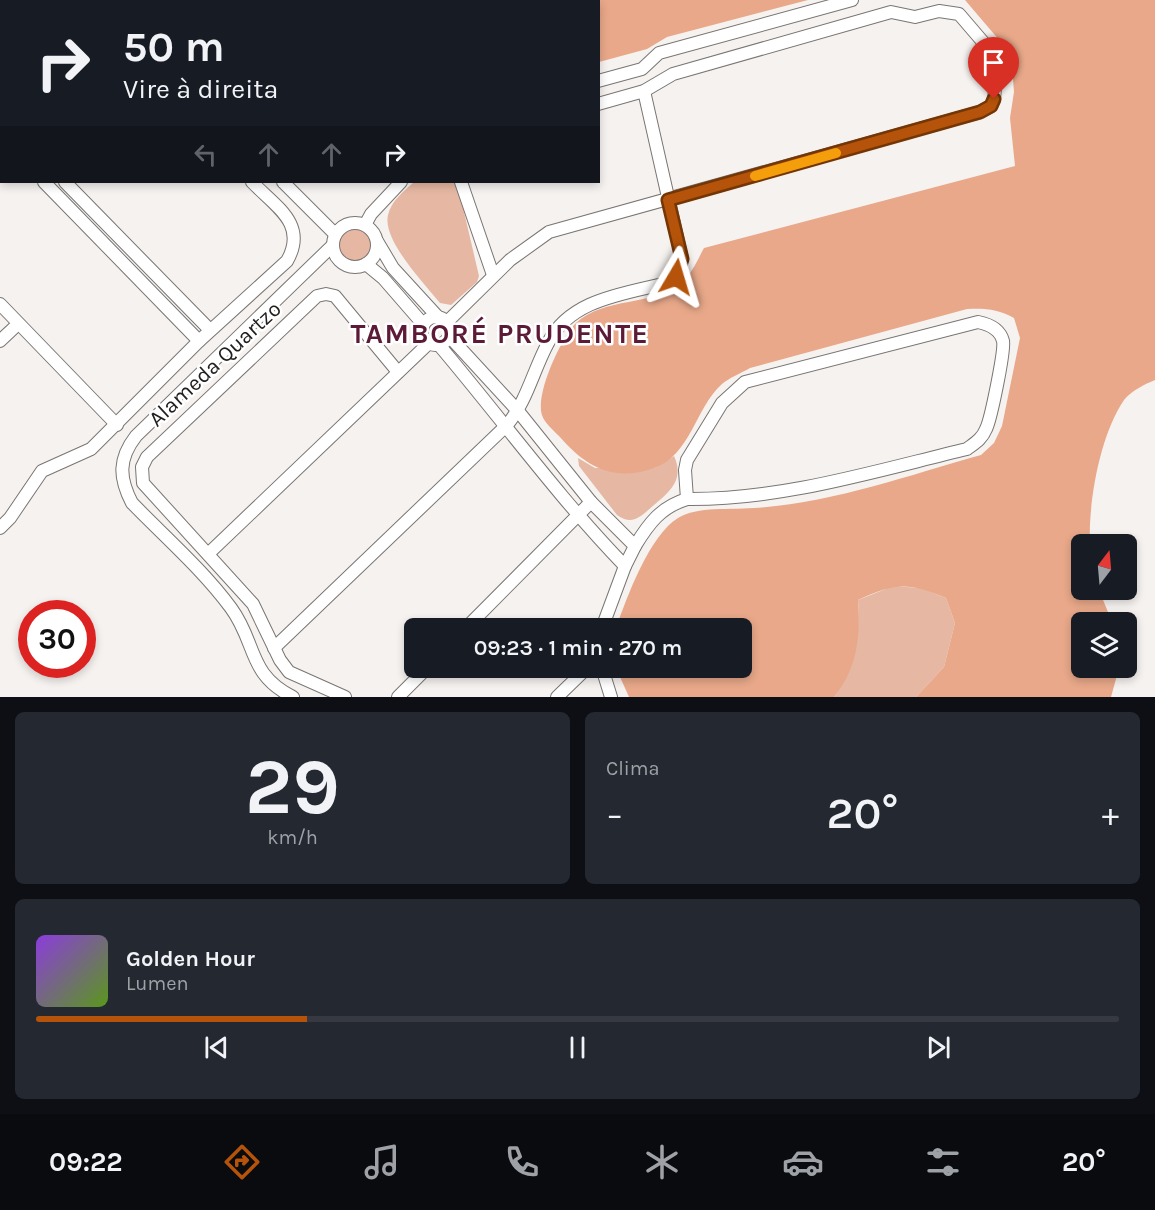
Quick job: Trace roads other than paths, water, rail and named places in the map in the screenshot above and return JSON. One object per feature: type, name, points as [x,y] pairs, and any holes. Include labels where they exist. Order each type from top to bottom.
[{"type":"street","points":[[600,80],[642,69],[659,53],[852,0]]},
{"type":"street","points":[[600,103],[644,91],[673,74],[891,12],[915,17],[939,11],[959,14],[989,49],[997,64],[994,99],[991,106],[980,112],[549,232],[493,275],[442,319],[428,318],[423,324],[422,335],[434,344],[507,425],[576,516],[625,566]]},
{"type":"street","points":[[274,648],[507,425],[518,411],[548,342],[572,314],[603,300],[667,283],[676,277],[682,259],[644,91]]},
{"type":"street","points":[[45,183],[199,341]]},
{"type":"street","points":[[66,183],[210,330]]},
{"type":"street","points":[[0,528],[10,518],[42,471],[91,449],[210,330],[287,261],[295,246],[293,224],[253,183]]},
{"type":"street","points":[[284,183],[334,240],[338,260],[344,264],[351,267],[366,264],[375,254],[377,241]]},
{"type":"street","points":[[365,225],[371,214],[400,183]]},
{"type":"street","points":[[461,183],[493,275]]},
{"type":"street","points":[[293,697],[271,683],[262,673],[232,610],[219,594],[132,503],[124,487],[122,461],[125,450],[136,436],[334,240],[345,225],[365,225]]},
{"type":"street","points":[[365,225],[393,268],[442,319],[449,336],[518,411],[591,502],[635,546]]},
{"type":"street","points":[[366,264],[383,278],[423,324]]},
{"type":"street","name":"Alameda Quartzo","points":[[208,555],[143,483],[142,467],[147,457],[317,296],[326,294],[335,296],[398,372]]},
{"type":"street","points":[[0,304],[117,425]]},
{"type":"street","points":[[606,618],[635,546],[650,522],[662,510],[687,499],[752,496],[803,489],[967,449],[979,441],[987,429],[1002,355],[1003,341],[998,331],[988,324],[978,322],[745,382],[722,404],[687,460],[685,470],[687,499]]},
{"type":"street","points":[[0,341],[18,324]]},
{"type":"street","points":[[345,697],[290,672],[274,648],[253,604],[208,555],[398,372],[434,344],[449,336]]},
{"type":"street","points":[[476,618],[591,502]]},
{"type":"street","points":[[399,697],[418,678]]},
{"type":"street","points":[[557,697],[577,678]]},
{"type":"street","points":[[605,678],[611,697]]},
{"type":"district","name":"TAMBORÉ PRUDENTE","points":[[500,333]]}]
